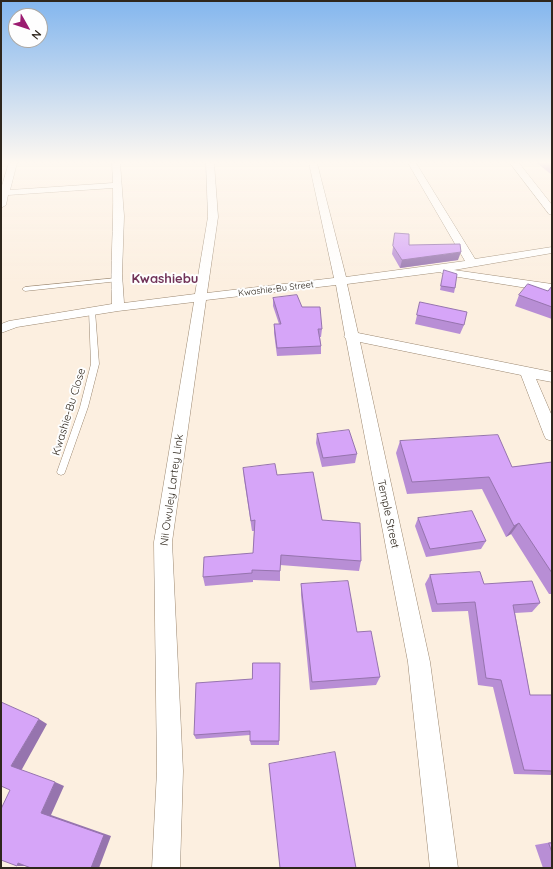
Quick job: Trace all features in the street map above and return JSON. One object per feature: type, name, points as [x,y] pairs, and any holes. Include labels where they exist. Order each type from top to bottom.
[{"type":"street","points":[[118,307],[119,204]]},
{"type":"street","name":"Nii Owuley Lartey Link","points":[[166,868],[170,771],[163,542],[214,217],[213,204]]},
{"type":"street","name":"Temple Street","points":[[323,204],[341,281],[351,336],[419,662],[444,868]]},
{"type":"street","points":[[435,204],[472,263]]},
{"type":"street","points":[[545,204],[552,212]]},
{"type":"street","name":"Kwashie-Bu Street","points":[[1,329],[14,324],[118,307],[433,270],[552,250]]},
{"type":"street","points":[[433,270],[552,288]]},
{"type":"street","points":[[351,336],[552,377]]},
{"type":"street","points":[[526,371],[552,435]]},
{"type":"lane","points":[[25,289],[117,280]]},
{"type":"lane","name":"Kwashie-Bu Close","points":[[61,472],[84,407],[95,364],[92,311]]},
{"type":"building","points":[[395,233],[409,234],[409,245],[460,244],[461,252],[402,260],[393,246]]},
{"type":"building","points":[[444,270],[457,274],[455,288],[441,286]]},
{"type":"building","points":[[528,284],[548,291],[552,286],[552,307],[519,295]]},
{"type":"building","points":[[297,295],[302,307],[320,307],[322,329],[318,329],[321,346],[277,348],[274,324],[281,324],[273,298]]},
{"type":"building","points":[[420,302],[467,312],[464,325],[417,315]]},
{"type":"building","points":[[349,430],[357,454],[323,458],[317,434]]},
{"type":"building","points":[[498,435],[512,467],[552,462],[552,573],[519,523],[514,526],[489,477],[412,482],[400,441]]},
{"type":"building","points":[[275,464],[277,475],[313,472],[322,520],[360,523],[361,561],[281,555],[280,571],[252,570],[252,573],[203,577],[204,557],[253,553],[255,520],[251,521],[243,468]]},
{"type":"building","points":[[472,511],[486,541],[430,549],[418,518]]},
{"type":"building","points":[[480,572],[484,584],[532,581],[540,603],[513,605],[530,695],[552,695],[552,771],[524,770],[501,680],[486,678],[475,602],[437,604],[430,575]]},
{"type":"building","points":[[348,581],[357,632],[371,631],[380,677],[312,682],[301,584]]},
{"type":"building","points":[[253,663],[280,663],[279,741],[250,741],[250,731],[194,735],[196,683],[252,679]]},
{"type":"building","points":[[1,702],[39,719],[11,766],[55,782],[41,813],[104,835],[91,868],[31,868],[18,863],[17,866],[1,860],[1,809],[10,790],[1,786]]},
{"type":"building","points":[[335,752],[356,868],[280,868],[269,764]]},
{"type":"building","points":[[549,843],[552,843],[552,852]]},
{"type":"district","name":"Kwashiebu","points":[[165,279]]}]
